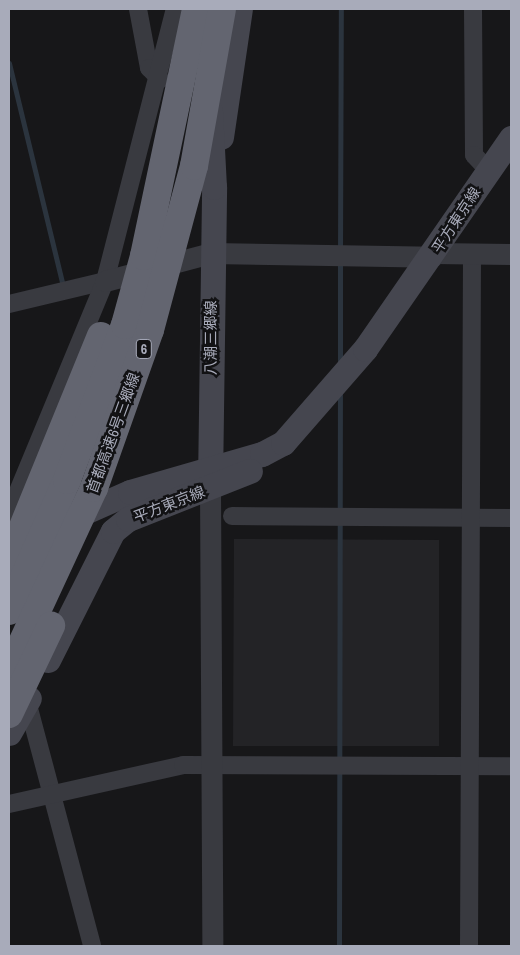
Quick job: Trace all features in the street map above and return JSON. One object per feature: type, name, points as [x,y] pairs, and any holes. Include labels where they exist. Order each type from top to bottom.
[{"type":"highway","points":[[9,561],[96,351],[158,144],[180,36],[191,9]]},
{"type":"highway","name":"首都高速6号三郷線","points":[[9,611],[67,480],[125,325],[144,256],[196,9]]},
{"type":"highway","name":"首都高速6号三郷線","points":[[9,671],[57,574],[120,418],[150,330],[194,166],[222,9]]},
{"type":"highway","points":[[18,708],[144,395],[169,315],[194,166]]},
{"type":"main road","name":"八潮三郷線","points":[[205,9],[214,187],[211,253],[211,478]]},
{"type":"main road","name":"八潮三郷線","points":[[214,187],[240,9]]},
{"type":"main road","name":"平方東京線","points":[[9,733],[18,708],[113,531],[128,519],[211,478],[288,451],[318,425],[364,348],[433,255],[511,138]]},
{"type":"main road","name":"平方東京線","points":[[9,589],[24,556],[58,524],[130,492],[211,478]]},
{"type":"street","points":[[138,9],[149,68],[160,78]]},
{"type":"street","points":[[9,513],[105,281],[160,78],[175,9]]},
{"type":"street","points":[[473,9],[474,155],[488,171]]},
{"type":"street","points":[[9,304],[211,253],[511,254]]},
{"type":"street","points":[[469,946],[472,254]]},
{"type":"street","points":[[211,478],[212,946]]},
{"type":"street","points":[[232,516],[511,518]]},
{"type":"street","points":[[18,708],[54,794],[92,946]]},
{"type":"street","points":[[9,804],[183,765],[511,766]]},
{"type":"shaded area","points":[[234,539],[439,540],[439,746],[233,746]]},
{"type":"waterway","points":[[340,251],[341,9]]},
{"type":"waterway","points":[[9,63],[62,282]]},
{"type":"waterway","points":[[340,259],[340,363]]},
{"type":"waterway","points":[[339,946],[340,389]]}]
